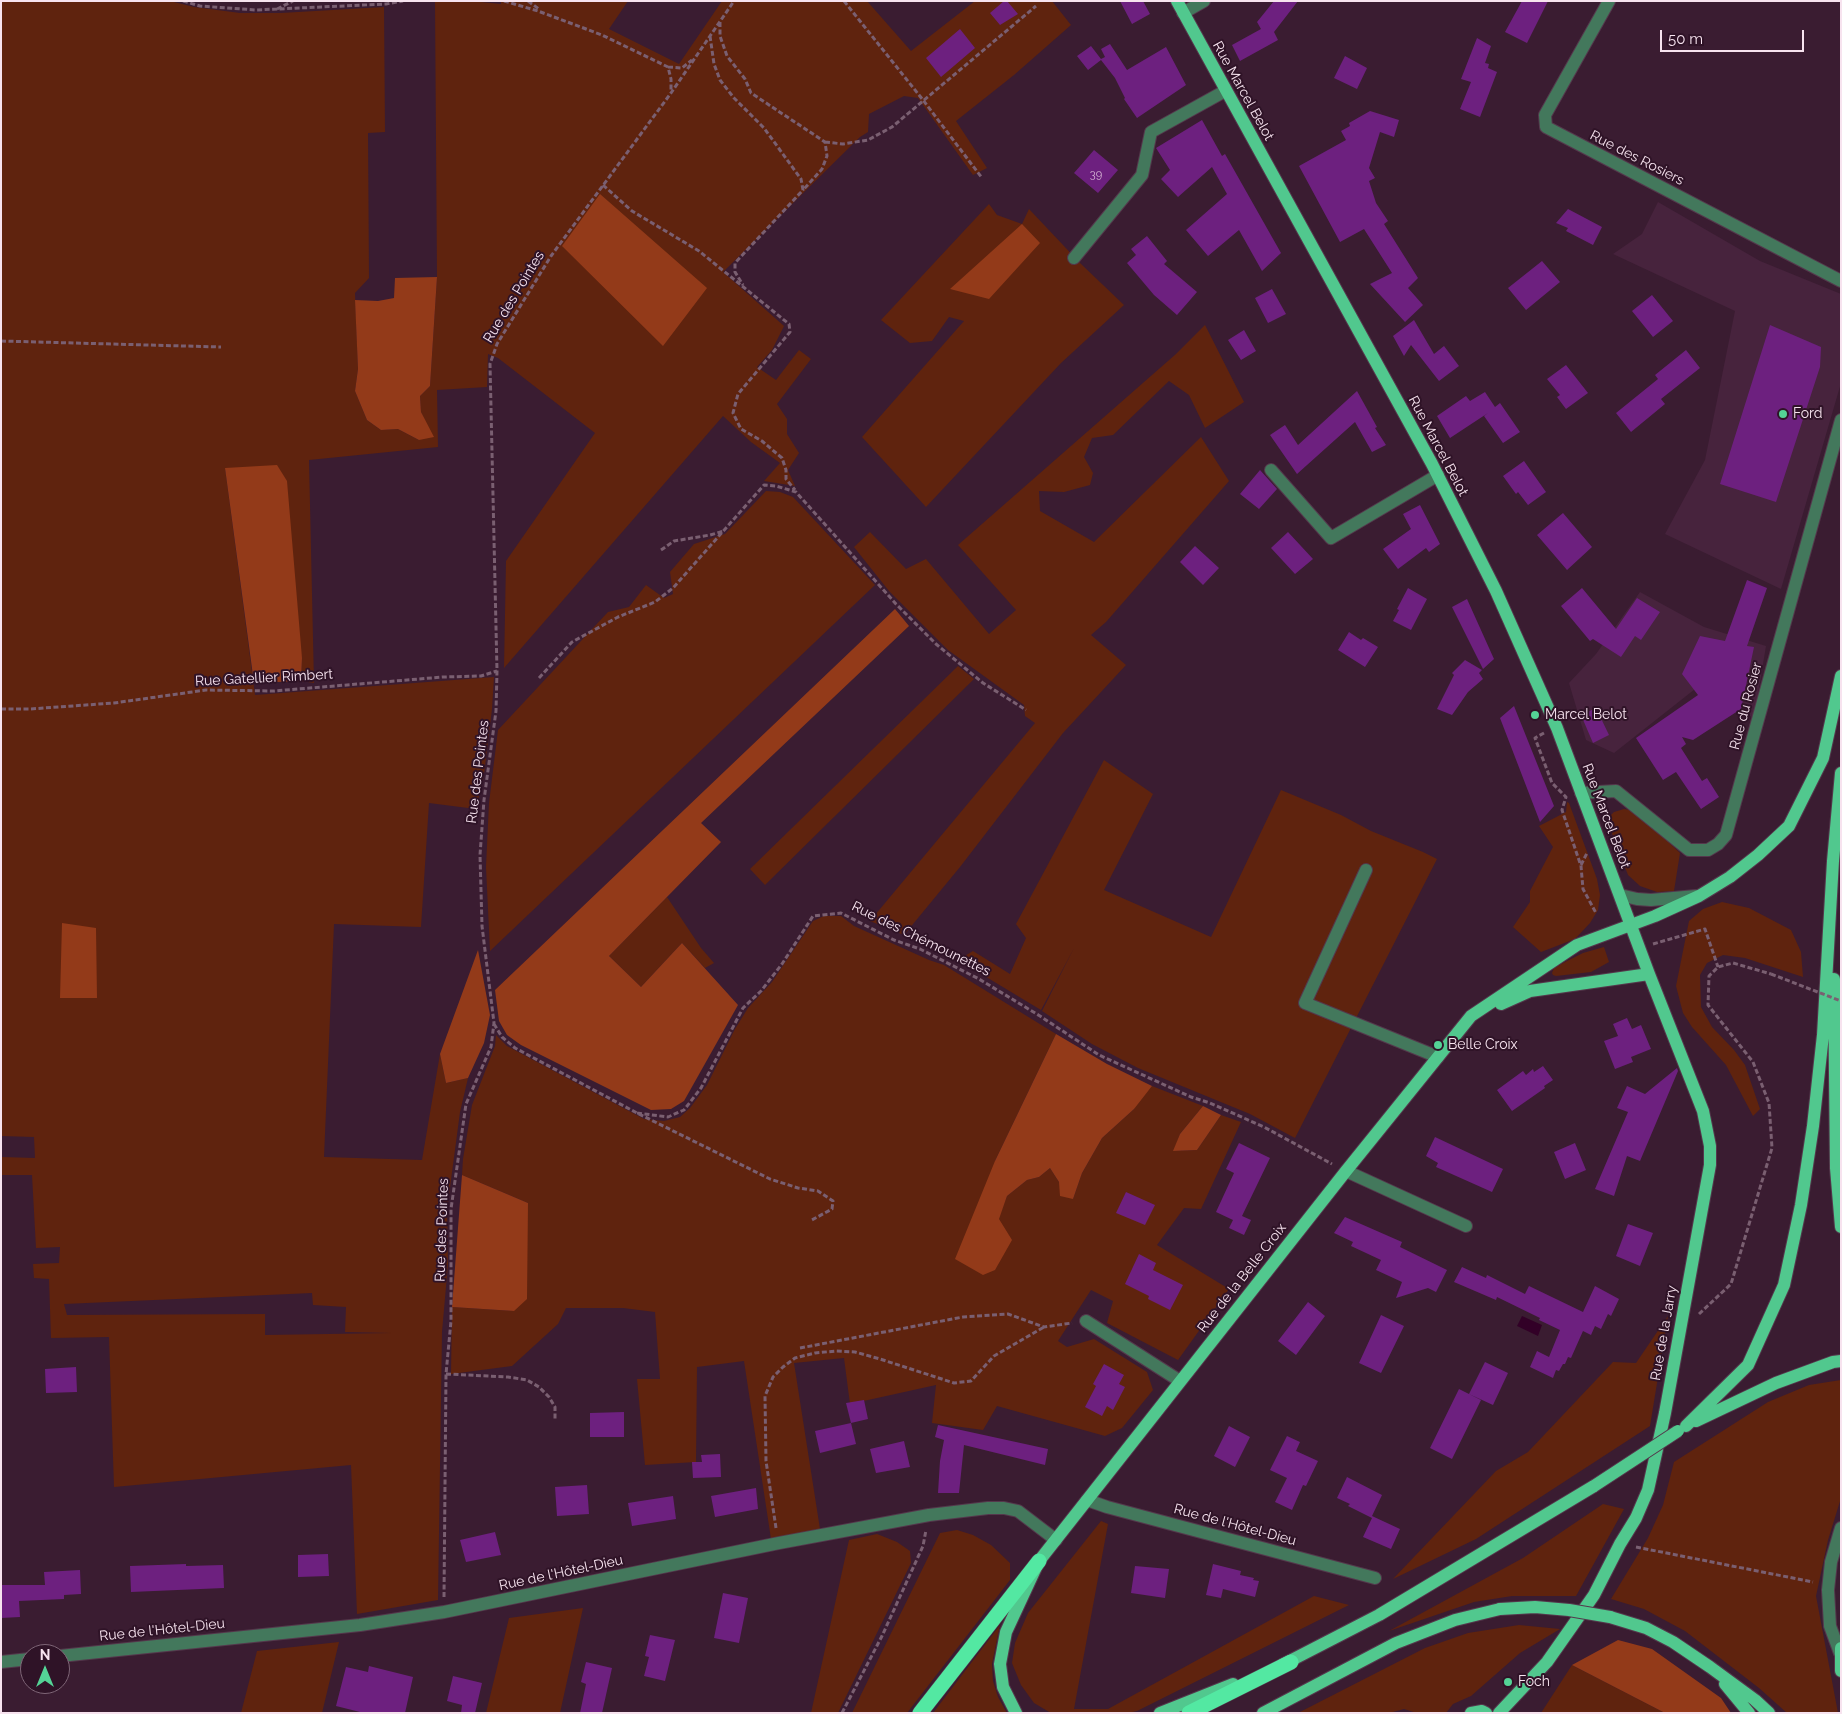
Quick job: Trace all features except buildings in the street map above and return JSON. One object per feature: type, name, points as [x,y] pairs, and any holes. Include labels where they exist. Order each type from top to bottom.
[{"type":"highway","points":[[920,1713],[1039,1561]]},
{"type":"highway","points":[[1189,1713],[1291,1662]]},
{"type":"main road","name":"Rue Marcel Belot","points":[[1176,1],[1438,475],[1496,591],[1557,728],[1630,925]]},
{"type":"main road","name":"Rue de la Belle Croix","points":[[1016,1713],[1003,1687],[1000,1664],[1006,1632],[1039,1561],[1346,1171],[1471,1016],[1577,945],[1699,896],[1746,866],[1788,826],[1822,758],[1841,676]]},
{"type":"main road","points":[[1682,1429],[1748,1365],[1784,1285],[1802,1205],[1813,1126],[1823,1035],[1833,861],[1841,773]]},
{"type":"main road","points":[[1833,861],[1836,1168],[1841,1227]]},
{"type":"main road","name":"Rue de la Jarry","points":[[1499,1713],[1547,1662],[1594,1595],[1620,1544],[1636,1518],[1648,1490],[1665,1413],[1710,1165],[1710,1146],[1703,1111],[1630,925]]},
{"type":"main road","name":"Rue de la Belle Croix","points":[[1471,1016],[1530,991],[1649,974]]},
{"type":"main road","points":[[1160,1713],[1291,1662],[1379,1615],[1594,1486],[1682,1429],[1776,1383],[1833,1362],[1841,1361]]},
{"type":"main road","points":[[1263,1713],[1396,1643],[1455,1620],[1500,1609],[1535,1607],[1610,1617],[1646,1628],[1673,1642],[1710,1666],[1769,1713]]},
{"type":"main road","points":[[1841,1648],[1841,1671]]},
{"type":"main road","points":[[1710,1666],[1749,1713]]},
{"type":"main road","points":[[1471,1713],[1482,1711],[1486,1713]]},
{"type":"street","points":[[1183,13],[1204,1]]},
{"type":"street","name":"Rue des Rosiers","points":[[1609,1],[1545,115],[1546,128],[1841,281]]},
{"type":"street","points":[[1074,258],[1142,175],[1151,132],[1225,91]]},
{"type":"street","name":"Rue du Rosier","points":[[1581,793],[1616,791],[1689,850],[1708,850],[1726,836],[1841,420]]},
{"type":"street","points":[[1271,470],[1331,538],[1438,475]]},
{"type":"street","points":[[1366,870],[1305,1003],[1438,1057]]},
{"type":"street","points":[[1620,895],[1651,900],[1699,896]]},
{"type":"street","points":[[1346,1171],[1466,1226]]},
{"type":"street","points":[[1086,1321],[1180,1381]]},
{"type":"street","name":"Rue de l'Hôtel-Dieu","points":[[1087,1500],[1107,1507],[1375,1578]]},
{"type":"street","name":"Rue de l'Hôtel-Dieu","points":[[70,1655],[360,1625],[444,1612],[779,1543],[929,1515],[988,1508],[1004,1508],[1018,1512],[1056,1540]]},
{"type":"street","points":[[1840,1653],[1830,1626],[1828,1612],[1831,1562],[1841,1528]]},
{"type":"street","points":[[1,1662],[20,1660]]},
{"type":"path","points":[[183,1],[200,6],[256,10],[386,4],[403,1]]},
{"type":"path","points":[[276,9],[293,1]]},
{"type":"path","points":[[504,1],[602,35],[668,67],[682,68],[695,57]]},
{"type":"path","points":[[528,1],[543,13]]},
{"type":"path","name":"Rue des Pointes","points":[[444,1612],[446,1374],[451,1321],[451,1209],[466,1104],[491,1047],[494,1023],[482,926],[480,855],[484,800],[496,711],[497,670],[490,364],[497,344],[551,256],[671,93],[734,1]]},
{"type":"path","points":[[844,1],[982,178]]},
{"type":"path","points":[[720,21],[720,36],[727,56],[745,78],[752,93],[825,142],[843,144],[868,140],[892,127],[1036,6]]},
{"type":"path","points":[[710,35],[714,64],[720,80],[734,98],[764,128],[800,179],[803,190]]},
{"type":"path","points":[[668,67],[672,79],[671,93]]},
{"type":"path","points":[[744,288],[735,272],[735,263],[822,169],[827,156],[825,142]]},
{"type":"path","points":[[603,185],[632,211],[699,250],[789,324],[790,332],[738,394],[732,413],[741,429],[762,441],[782,458],[786,470],[786,479],[796,492],[896,604],[936,644],[983,683],[1026,710]]},
{"type":"path","points":[[1,341],[221,347]]},
{"type":"path","points":[[539,678],[572,642],[618,616],[655,602],[673,588],[764,486],[776,486],[796,492]]},
{"type":"path","points":[[661,550],[674,541],[724,531]]},
{"type":"path","name":"Rue Gatellier Rimbert","points":[[1,709],[114,704],[206,690],[274,691],[442,677],[481,676],[497,670]]},
{"type":"path","points":[[1544,733],[1535,738],[1552,783],[1566,797],[1562,810],[1581,866],[1583,890],[1596,913]]},
{"type":"path","name":"Rue des Chémounettes","points":[[637,1113],[668,1117],[684,1110],[701,1088],[743,1008],[760,992],[782,964],[814,916],[841,913],[894,940],[920,949],[979,979],[1099,1055],[1191,1097],[1210,1103],[1264,1127],[1346,1171]]},
{"type":"path","points":[[1650,945],[1705,929],[1718,967]]},
{"type":"path","points":[[1680,1332],[1731,1284],[1772,1148],[1769,1103],[1753,1062],[1708,1005],[1709,976],[1718,967],[1733,963],[1771,974],[1841,1001]]},
{"type":"path","points":[[494,1023],[502,1038],[515,1048],[637,1113],[770,1179],[798,1188],[818,1191],[834,1201],[832,1209],[810,1221]]},
{"type":"path","points":[[800,1348],[963,1317],[1008,1314],[1044,1327]]},
{"type":"path","points":[[779,1543],[766,1461],[766,1396],[774,1377],[795,1358],[814,1353],[855,1352],[954,1383],[971,1381],[994,1356],[1044,1327],[1086,1321]]},
{"type":"path","points":[[446,1374],[508,1377],[527,1380],[539,1387],[549,1397],[555,1407],[555,1419]]},
{"type":"path","points":[[842,1713],[882,1636],[923,1546],[929,1515]]},
{"type":"path","points":[[1620,1544],[1829,1585]]},
{"type":"shaded area","points":[[1,1],[170,1],[194,7],[240,13],[281,13],[384,7],[385,132],[368,133],[369,278],[355,293],[358,369],[355,391],[367,420],[381,430],[398,429],[419,440],[426,424],[421,412],[420,396],[430,386],[437,277],[435,2],[471,1],[501,4],[501,1],[628,1],[609,29],[679,64],[722,1],[867,1],[911,51],[975,1],[1052,1],[1071,25],[1014,75],[956,121],[987,168],[973,175],[918,98],[904,96],[869,114],[868,132],[860,137],[723,272],[784,326],[772,350],[757,367],[776,380],[799,350],[811,359],[777,404],[787,419],[787,434],[799,453],[788,470],[795,486],[764,481],[780,463],[751,442],[723,416],[504,668],[506,561],[595,433],[498,358],[488,354],[487,387],[437,390],[438,447],[309,460],[314,683],[301,681],[302,658],[225,468],[255,695],[494,677],[484,774],[476,809],[429,803],[421,927],[334,924],[324,1157],[422,1160],[440,1054],[446,1083],[468,1078],[460,1112],[447,1210],[448,1264],[442,1332],[438,1600],[357,1614],[351,1465],[114,1487],[109,1337],[51,1338],[49,1279],[34,1278],[33,1264],[59,1263],[60,1247],[36,1248],[32,1175],[1,1175],[1,1157],[35,1158],[34,1137],[1,1136]],"holes":[[[312,1293],[313,1305],[346,1307],[345,1332],[391,1333],[265,1335],[265,1314],[67,1315],[64,1304]]]},
{"type":"shaded area","points":[[600,194],[707,288],[663,346],[562,246]]},
{"type":"shaded area","points":[[1658,202],[1760,261],[1841,294],[1841,383],[1781,589],[1665,534],[1705,460],[1735,311],[1613,254],[1642,234]]},
{"type":"shaded area","points":[[989,204],[997,215],[1022,224],[1029,209],[1080,263],[1124,305],[1061,363],[926,507],[862,437],[964,321],[949,317],[932,341],[910,343],[881,320]]},
{"type":"shaded area","points":[[1022,224],[1040,243],[989,299],[950,289]]},
{"type":"shaded area","points":[[437,277],[430,386],[420,396],[421,412],[434,437],[419,440],[398,429],[381,430],[367,420],[355,391],[358,369],[355,300],[378,301],[394,298],[395,278]]},
{"type":"shaded area","points":[[1205,325],[1244,402],[1205,428],[1189,395],[1169,381],[1113,435],[1092,438],[1084,457],[1093,473],[1090,485],[1064,492],[1039,491],[1040,511],[1094,542],[1201,437],[1229,481],[1106,622],[1091,635],[1126,665],[1063,733],[960,867],[904,935],[870,921],[1035,723],[1025,716],[1024,705],[948,650],[889,591],[854,547],[870,532],[906,569],[926,559],[989,634],[1016,610],[958,545],[1176,354]]},
{"type":"shaded area","points":[[277,465],[287,481],[302,658],[301,681],[254,683],[225,468]]},
{"type":"shaded area","points":[[766,491],[780,492],[793,497],[875,585],[490,951],[486,867],[489,803],[498,730],[608,612],[629,607],[646,585],[664,598],[673,594],[670,572],[694,544],[725,534]]},
{"type":"shaded area","points":[[1640,592],[1704,627],[1766,646],[1754,718],[1695,689],[1614,753],[1586,740],[1569,683],[1596,654]]},
{"type":"shaded area","points":[[895,609],[909,626],[701,823],[721,842],[609,956],[641,987],[682,943],[738,1005],[684,1101],[671,1109],[651,1110],[521,1045],[507,1035],[499,1021],[495,990]]},
{"type":"shaded area","points":[[958,666],[974,679],[765,885],[750,869]]},
{"type":"shaded area","points":[[1104,760],[1153,794],[1104,890],[1211,937],[1281,790],[1437,859],[1295,1138],[1250,1114],[1138,1068],[1092,1044],[1042,1011],[1074,948],[1041,1010],[958,960],[973,951],[1010,974],[1026,938],[1016,924]]},
{"type":"shaded area","points":[[1567,802],[1569,803],[1597,879],[1600,895],[1598,910],[1590,923],[1575,939],[1541,952],[1513,927],[1530,902],[1530,891],[1553,847],[1539,826],[1566,812]]},
{"type":"shaded area","points":[[1624,809],[1636,811],[1680,853],[1674,891],[1657,892],[1640,886],[1628,875],[1608,823],[1610,816],[1614,812]]},
{"type":"shaded area","points":[[667,897],[701,948],[714,963],[705,968],[682,943],[641,987],[609,956]]},
{"type":"shaded area","points":[[1722,902],[1749,908],[1791,930],[1801,952],[1803,977],[1745,958],[1723,955],[1707,963],[1700,975],[1701,1007],[1712,1027],[1734,1050],[1745,1065],[1760,1109],[1753,1116],[1726,1065],[1692,1027],[1683,1013],[1676,986],[1689,921],[1703,909]]},
{"type":"shaded area","points":[[824,916],[841,916],[854,926],[944,965],[1056,1034],[995,1161],[998,1219],[1007,1196],[1027,1180],[1039,1177],[1050,1168],[1073,1199],[1082,1173],[1102,1138],[1134,1109],[1136,1103],[1152,1086],[1203,1106],[1180,1134],[1174,1151],[1197,1150],[1221,1115],[1241,1122],[1201,1209],[1184,1208],[1157,1245],[1229,1289],[1178,1360],[1107,1323],[1113,1301],[1091,1290],[1058,1341],[1067,1347],[1094,1339],[1147,1372],[1153,1390],[1122,1428],[1105,1436],[997,1406],[983,1430],[932,1423],[936,1385],[850,1404],[844,1358],[794,1363],[820,1529],[771,1539],[744,1361],[697,1367],[696,1462],[645,1465],[637,1379],[660,1379],[655,1312],[623,1308],[566,1308],[558,1324],[512,1366],[451,1374],[452,1307],[514,1311],[528,1203],[462,1175],[463,1159],[472,1105],[495,1046],[496,1035],[507,1046],[644,1119],[664,1121],[680,1117],[690,1108],[707,1085],[735,1029],[748,1008],[772,982],[813,921]]},
{"type":"shaded area","points":[[62,923],[96,928],[97,998],[60,998]]},
{"type":"shaded area","points":[[1604,947],[1609,962],[1591,972],[1553,975],[1554,968],[1583,953]]},
{"type":"shaded area","points":[[478,950],[490,1015],[484,1043],[468,1078],[446,1083],[440,1054]]},
{"type":"shaded area","points":[[1056,1034],[1107,1064],[1152,1086],[1134,1109],[1102,1138],[1082,1173],[1073,1199],[1060,1196],[1059,1182],[1050,1168],[1039,1177],[1027,1180],[1007,1196],[999,1219],[1012,1240],[995,1270],[983,1275],[955,1259],[995,1161]]},
{"type":"shaded area","points":[[1203,1106],[1221,1115],[1197,1150],[1173,1151],[1180,1134]]},
{"type":"shaded area","points":[[462,1175],[528,1203],[527,1299],[514,1311],[452,1307]]},
{"type":"shaded area","points":[[1522,1316],[1542,1325],[1538,1336],[1517,1326]]},
{"type":"shaded area","points":[[1668,1316],[1650,1426],[1476,1539],[1393,1579],[1496,1471],[1528,1452],[1613,1362],[1636,1363]]},
{"type":"shaded area","points":[[1841,1380],[1841,1498],[1828,1540],[1816,1596],[1838,1713],[1787,1713],[1759,1688],[1685,1631],[1644,1609],[1611,1599],[1648,1538],[1663,1505],[1674,1462],[1768,1402],[1809,1385]]},
{"type":"shaded area","points":[[1603,1504],[1624,1509],[1576,1596],[1512,1596],[1474,1602],[1389,1631],[1523,1558]]},
{"type":"shaded area","points":[[1101,1521],[1108,1524],[1074,1709],[1108,1709],[1314,1596],[1349,1605],[1137,1711],[1128,1713],[1051,1713],[1034,1703],[1021,1685],[1012,1663],[1015,1643],[1028,1613]]},
{"type":"shaded area","points":[[957,1530],[973,1535],[991,1545],[1010,1563],[1010,1580],[907,1713],[852,1713],[940,1533]]},
{"type":"shaded area","points":[[877,1534],[897,1542],[910,1551],[911,1563],[838,1713],[811,1713],[849,1540]]},
{"type":"shaded area","points":[[583,1608],[560,1713],[486,1713],[509,1618]]},
{"type":"shaded area","points":[[1000,1625],[992,1664],[993,1681],[998,1697],[1007,1713],[933,1713]]},
{"type":"shaded area","points":[[1519,1625],[1560,1629],[1520,1653],[1471,1696],[1453,1704],[1446,1713],[1417,1713],[1404,1709],[1389,1713],[1298,1713],[1425,1648],[1468,1633]]},
{"type":"shaded area","points":[[1618,1640],[1652,1649],[1721,1698],[1731,1713],[1665,1713],[1572,1665]]},
{"type":"shaded area","points":[[339,1642],[322,1713],[241,1713],[257,1651]]},
{"type":"shaded area","points":[[1572,1665],[1665,1713],[1541,1713]]},
{"type":"place","name":"Ford","points":[[1783,414]]},
{"type":"place","name":"Marcel Belot","points":[[1535,715]]},
{"type":"place","name":"Belle Croix","points":[[1438,1045]]},
{"type":"place","name":"Foch","points":[[1508,1682]]}]
